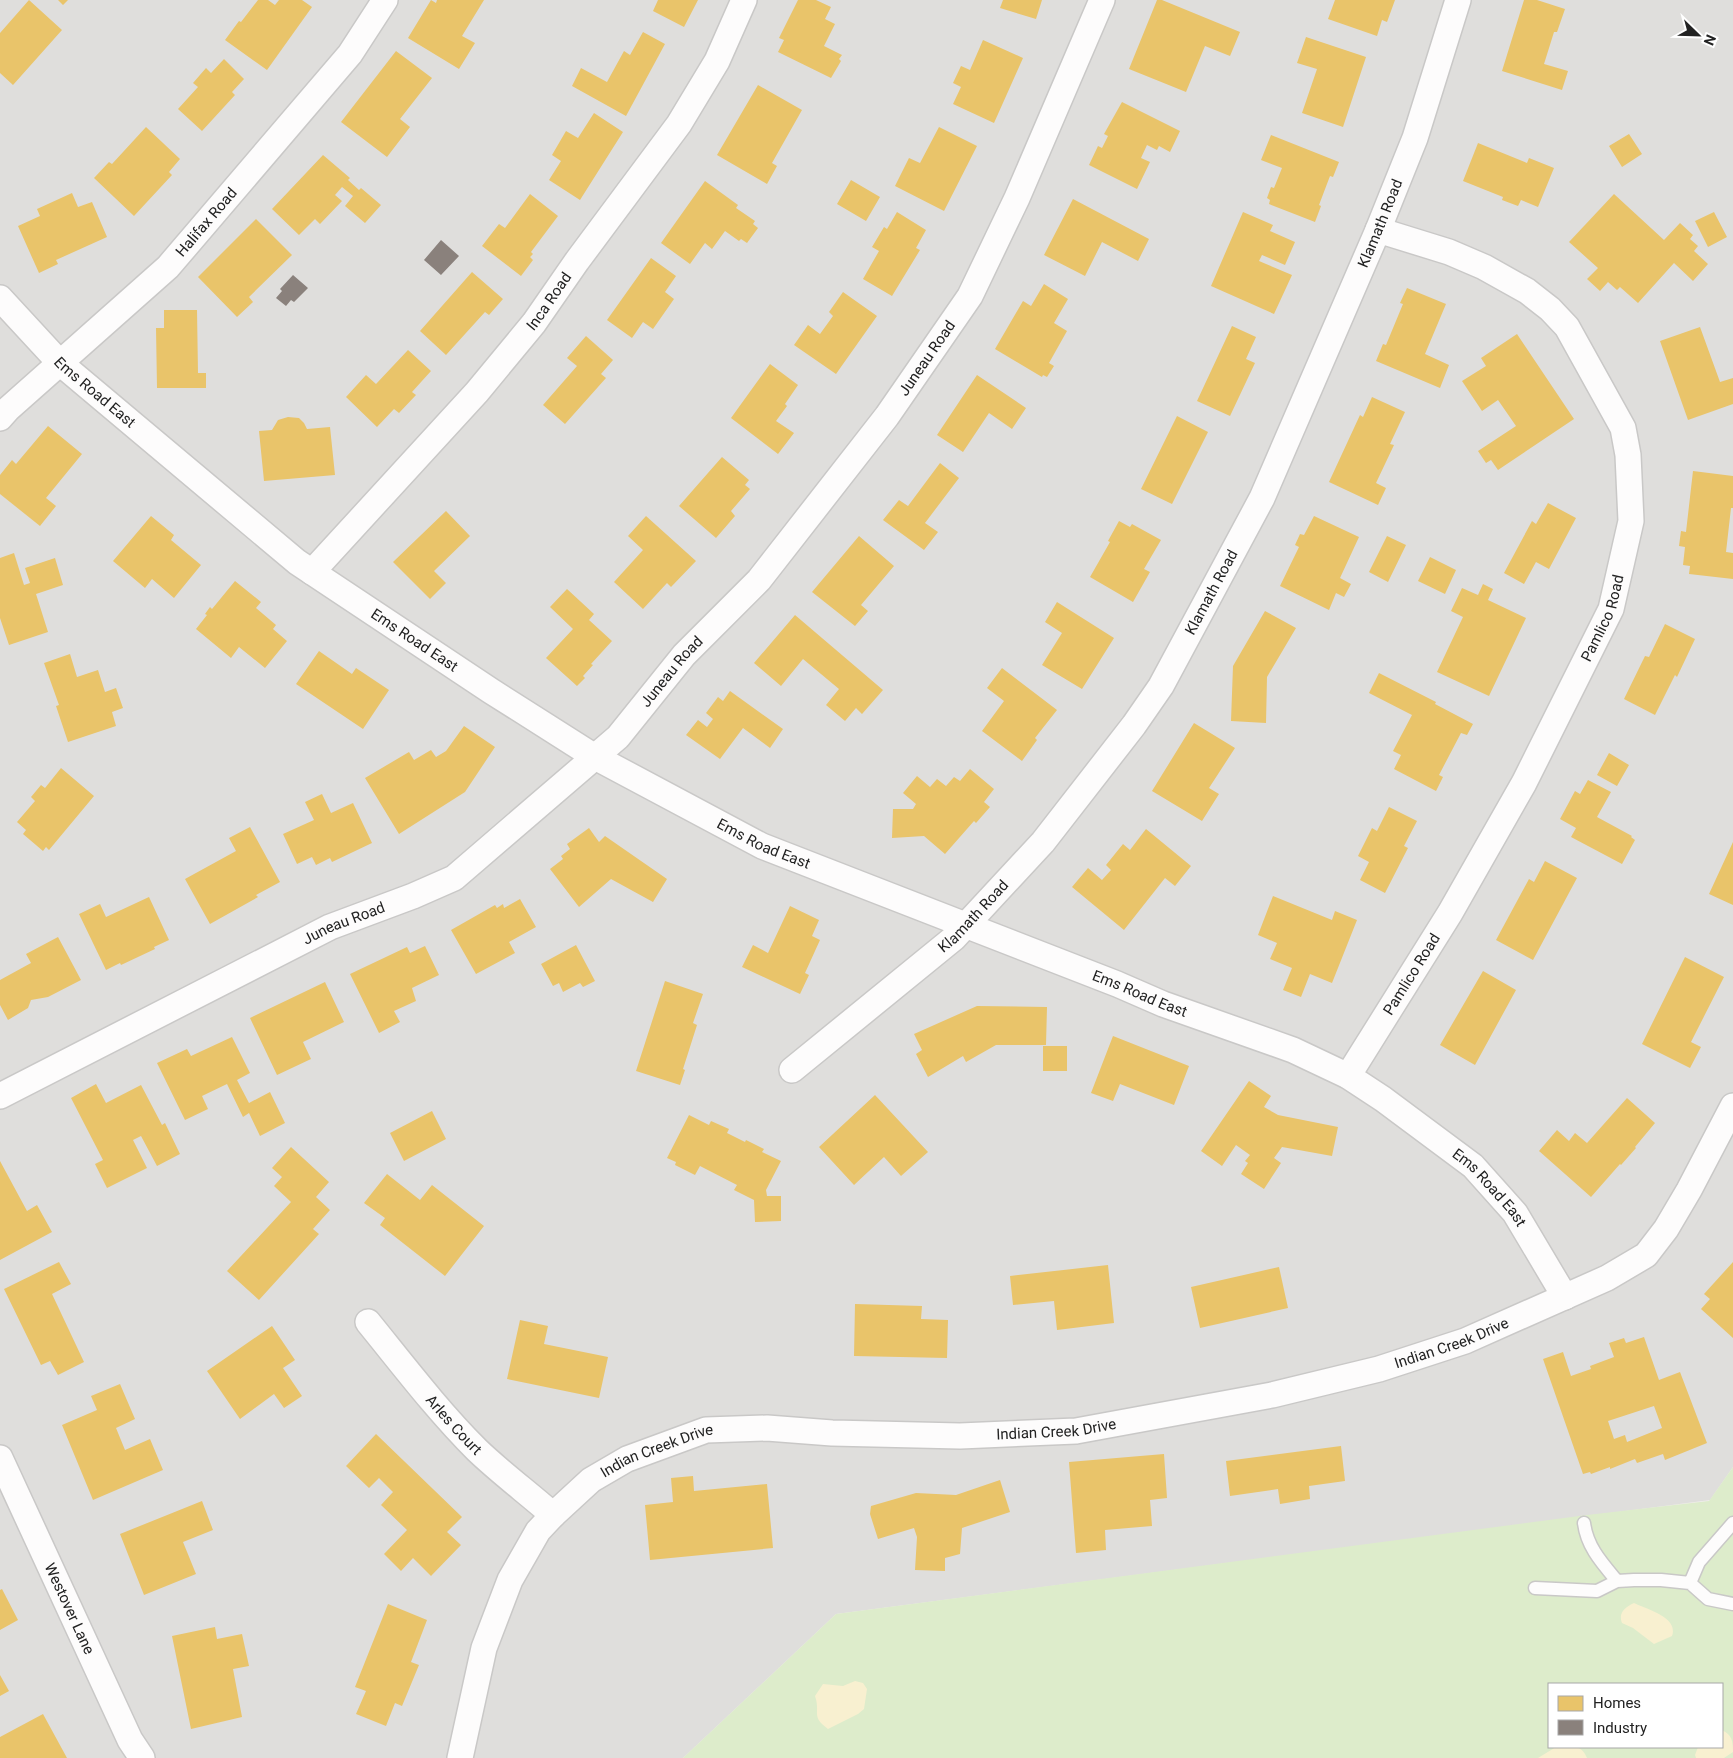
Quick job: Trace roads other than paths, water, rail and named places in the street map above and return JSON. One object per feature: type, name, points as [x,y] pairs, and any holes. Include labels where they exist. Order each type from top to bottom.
[{"type":"street","name":"Halifax Road","points":[[0,418],[8,408],[168,267],[350,54],[384,0]]},
{"type":"street","name":"Inca Road","points":[[312,572],[477,392],[534,323],[577,261],[679,124],[717,61],[744,0]]},
{"type":"street","name":"Juneau Road","points":[[0,1096],[330,927],[414,896],[454,878],[618,737],[684,655],[759,580],[887,416],[970,296],[1017,198],[1102,0]]},
{"type":"street","name":"Klamath Road","points":[[792,1070],[954,938],[1043,842],[1134,725],[1161,686],[1262,498],[1378,230],[1414,138],[1458,0]]},
{"type":"street","name":"Pamlico Road","points":[[1348,1076],[1450,913],[1524,783],[1611,609],[1631,520],[1628,455],[1623,428],[1567,326],[1550,308],[1527,291],[1484,267],[1449,252],[1378,230]]},
{"type":"street","name":"Ems Road East","points":[[0,298],[60,362],[296,562],[491,691],[595,757],[762,846],[1117,984],[1163,1004],[1293,1050],[1348,1076],[1383,1099],[1473,1166],[1515,1213],[1565,1296]]},
{"type":"street","name":"Indian Creek Drive","points":[[460,1758],[484,1648],[510,1580],[538,1531],[553,1515],[591,1480],[627,1459],[706,1430],[767,1428],[832,1433],[960,1436],[1076,1431],[1272,1395],[1379,1369],[1465,1341],[1607,1278],[1646,1256],[1666,1229],[1689,1190],[1733,1106]]},
{"type":"street","name":"Arles Court","points":[[368,1322],[434,1405],[478,1451],[553,1515]]},
{"type":"street","name":"Westover Lane","points":[[0,1458],[130,1740],[142,1758]]},
{"type":"lane","points":[[1584,1523],[1591,1547],[1617,1581]]},
{"type":"lane","points":[[1690,1583],[1699,1562],[1733,1523]]},
{"type":"lane","points":[[1535,1588],[1597,1591],[1617,1581],[1661,1580],[1690,1583],[1708,1599],[1733,1604]]}]
